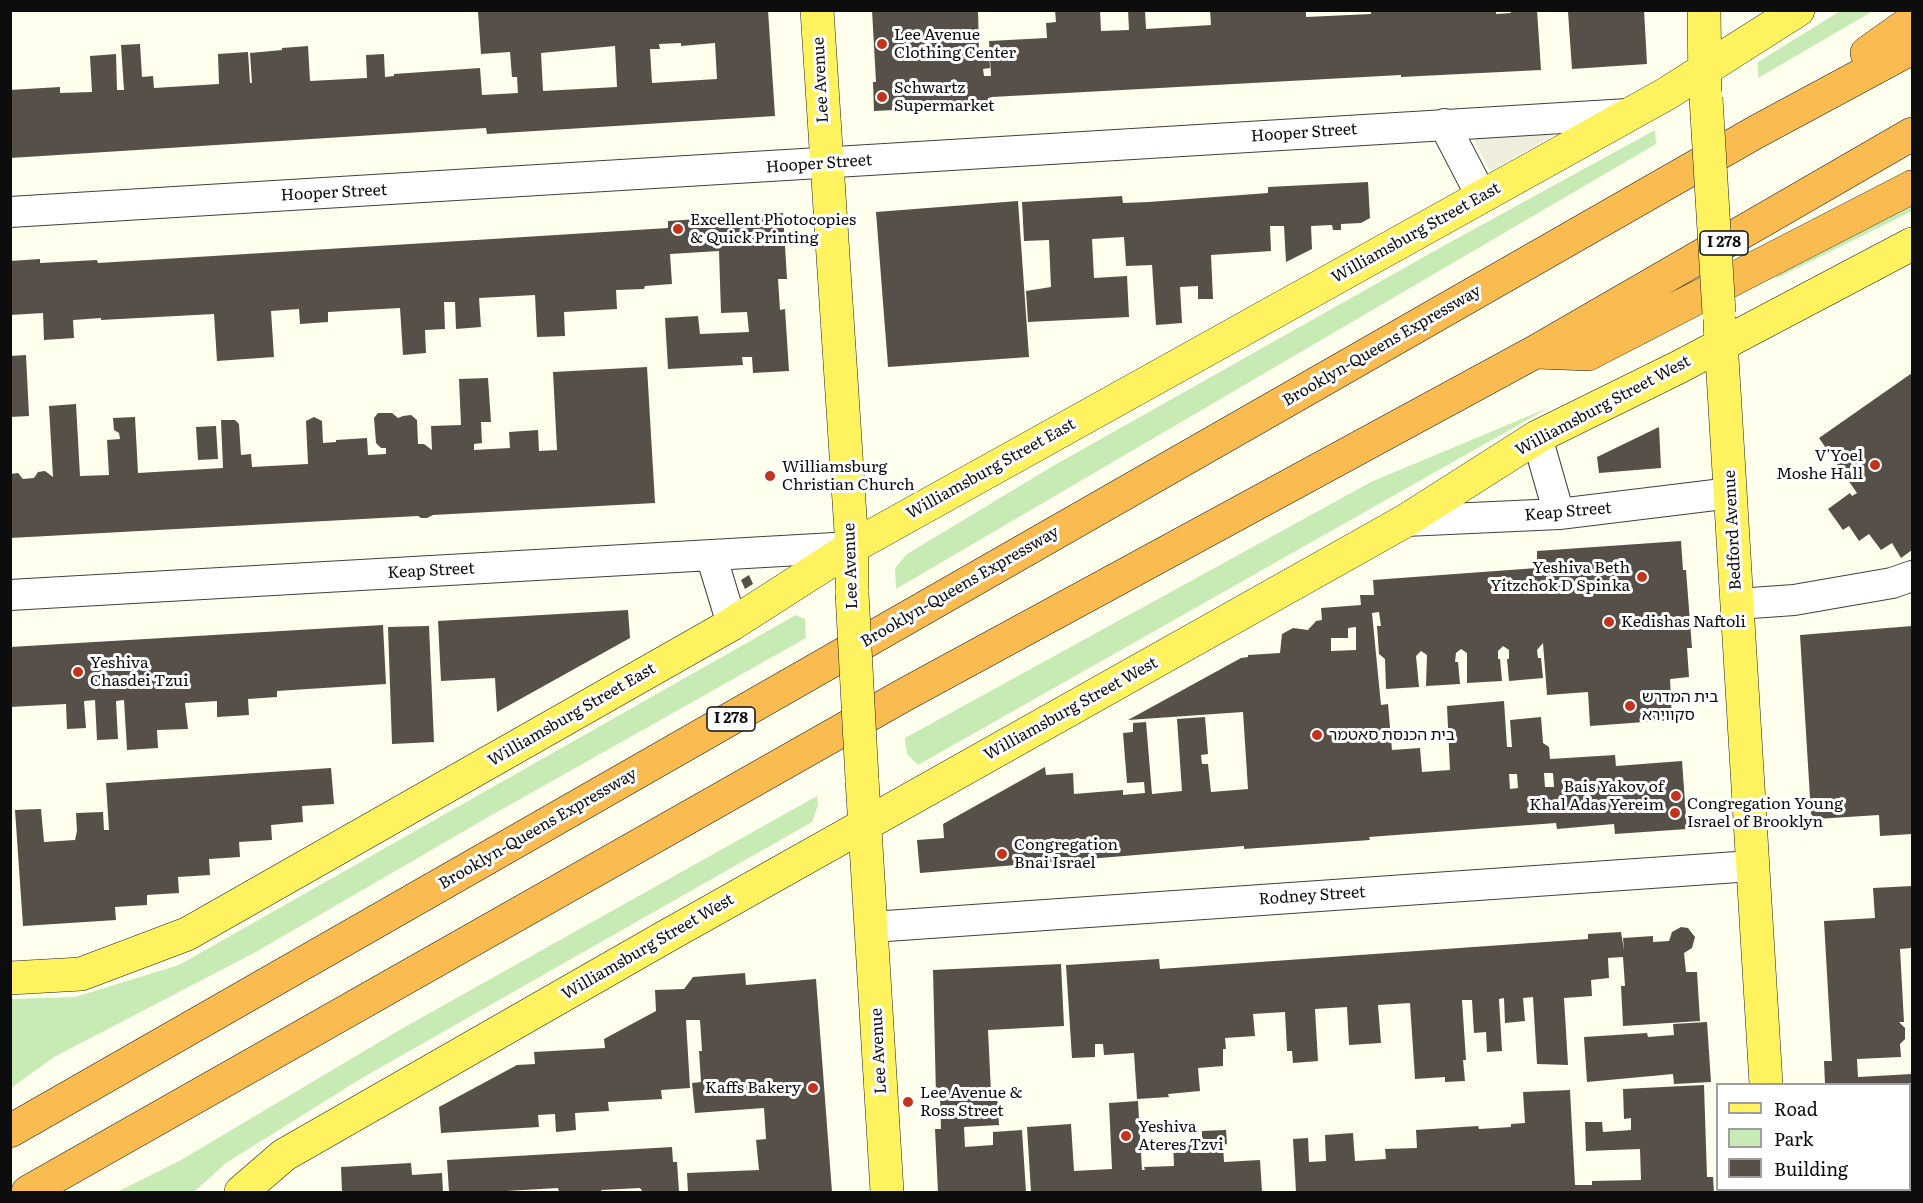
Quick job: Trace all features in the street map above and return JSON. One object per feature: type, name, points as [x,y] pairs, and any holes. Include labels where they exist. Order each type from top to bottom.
[{"type":"highway","points":[[1756,132],[1912,21]]},
{"type":"highway","name":"Brooklyn-Queens Expressway","points":[[10,1131],[1756,132],[1912,48]]},
{"type":"highway","name":"I 278","points":[[28,1192],[903,694],[1535,352],[1912,134]]},
{"type":"highway","points":[[1535,352],[1588,354],[1912,187]]},
{"type":"main road","name":"Lee Avenue","points":[[818,10],[852,547],[852,593],[862,779],[887,1192]]},
{"type":"main road","name":"Bedford Avenue","points":[[1704,10],[1705,84],[1766,1083]]},
{"type":"main road","name":"Williamsburg Street East","points":[[10,978],[81,974],[187,934],[732,624],[852,547],[1628,114],[1705,84],[1798,10]]},
{"type":"main road","name":"Williamsburg Street West","points":[[241,1192],[284,1155],[1405,521],[1537,437],[1679,367],[1720,328],[1912,244]]},
{"type":"street","name":"Hooper Street","points":[[10,212],[1628,114]]},
{"type":"street","points":[[1444,124],[1482,197]]},
{"type":"street","points":[[1537,437],[1559,514]]},
{"type":"street","name":"Keap Street","points":[[1405,521],[1559,514],[1731,493]]},
{"type":"street","name":"Keap Street","points":[[10,595],[852,547]]},
{"type":"street","points":[[711,555],[732,624]]},
{"type":"street","points":[[1737,604],[1794,600],[1893,583],[1912,576]]},
{"type":"street","name":"Rodney Street","points":[[872,927],[1752,866]]},
{"type":"green space","points":[[1840,11],[1873,11],[1758,78],[1758,62]]},
{"type":"green space","points":[[1655,130],[1656,144],[896,589],[895,568],[907,554],[1053,466],[1445,245]]},
{"type":"green space","points":[[1912,203],[1912,211],[1777,278],[1774,272]]},
{"type":"green space","points":[[1550,407],[918,765],[907,754],[905,738],[1371,482]]},
{"type":"green space","points":[[796,615],[805,619],[806,638],[490,816],[254,953],[54,1057],[11,1088],[11,999],[75,997],[179,965]]},
{"type":"green space","points":[[817,796],[818,805],[812,822],[362,1078],[226,1163],[194,1192],[117,1192],[181,1160],[403,1028]]},
{"type":"shaded area","points":[[1552,130],[1554,135],[1490,171],[1472,135]]},
{"type":"building","points":[[505,10],[581,10],[581,12],[768,10],[775,116],[487,134],[486,128],[10,158],[10,90],[60,87],[60,93],[92,92],[90,56],[116,54],[117,90],[124,90],[121,45],[140,44],[142,77],[153,76],[154,88],[219,84],[218,54],[248,52],[250,83],[252,83],[250,53],[308,46],[310,81],[367,78],[366,55],[384,54],[385,77],[394,76],[394,74],[480,68],[482,95],[518,93],[517,77],[512,77],[510,52],[481,54],[478,12]],"holes":[[[681,43],[681,46],[715,43],[717,79],[652,83],[650,49],[660,49],[659,44]],[[615,46],[617,87],[543,91],[541,53]]]},
{"type":"building","points":[[872,10],[978,10],[979,50],[989,49],[990,68],[983,69],[984,76],[991,76],[989,41],[1047,38],[1046,23],[1056,22],[1055,10],[1100,10],[1101,31],[1129,30],[1128,10],[1145,10],[1146,29],[1211,25],[1210,10],[1306,10],[1306,17],[1371,14],[1371,10],[1398,10],[1398,12],[1496,10],[1496,14],[1511,13],[1510,10],[1537,10],[1541,70],[1401,77],[1401,75],[992,97],[993,105],[874,111],[873,82],[876,82]]},
{"type":"building","points":[[1644,10],[1647,64],[1572,69],[1568,12]]},
{"type":"building","points":[[1368,182],[1370,218],[1361,223],[1341,224],[1341,230],[1333,230],[1332,225],[1311,226],[1312,249],[1286,262],[1284,226],[1270,226],[1271,251],[1211,255],[1213,299],[1198,299],[1198,286],[1180,287],[1182,323],[1156,325],[1152,265],[1126,266],[1124,237],[1092,239],[1094,278],[1127,276],[1129,317],[1028,322],[1026,291],[1051,287],[1049,240],[1024,241],[1022,202],[1122,196],[1123,203],[1149,202],[1268,193],[1268,187]]},
{"type":"building","points":[[1018,201],[1029,357],[888,367],[876,212]]},
{"type":"building","points":[[783,213],[787,279],[778,279],[780,310],[785,309],[789,371],[753,373],[752,357],[742,357],[743,365],[668,369],[665,318],[698,316],[700,334],[749,332],[747,312],[721,313],[719,251],[670,254],[672,284],[645,286],[644,289],[616,290],[617,309],[564,312],[565,336],[537,337],[535,295],[479,298],[481,327],[456,329],[455,302],[444,302],[445,329],[425,330],[426,353],[403,355],[400,308],[328,312],[328,322],[300,324],[299,309],[271,311],[274,357],[217,361],[214,314],[73,320],[74,338],[44,340],[43,313],[10,315],[10,261],[40,259],[40,263],[97,260],[98,263],[476,240],[668,228],[668,221]]},
{"type":"building","points":[[26,355],[29,416],[10,417],[10,356]]},
{"type":"building","points":[[647,367],[655,503],[433,515],[427,518],[418,516],[10,538],[10,474],[18,473],[23,479],[34,478],[38,472],[45,471],[53,477],[49,406],[76,404],[80,476],[109,475],[107,440],[120,439],[119,433],[114,430],[113,418],[135,417],[138,473],[223,468],[221,420],[235,420],[239,424],[241,455],[251,454],[252,467],[308,464],[306,421],[314,417],[322,421],[323,443],[367,438],[368,455],[386,454],[386,448],[381,448],[376,443],[374,418],[378,413],[392,413],[398,418],[411,415],[417,420],[418,444],[424,444],[432,450],[431,426],[461,425],[459,379],[488,378],[491,422],[481,422],[482,443],[474,444],[474,450],[510,448],[509,432],[538,430],[539,451],[557,450],[553,372]]},
{"type":"building","name":"V'Yoel Moshe Hall","points":[[1912,373],[1912,550],[1901,558],[1892,543],[1881,550],[1869,534],[1859,541],[1849,526],[1843,530],[1828,509],[1850,493],[1852,496],[1857,493],[1819,438]]},
{"type":"building","points":[[216,426],[218,459],[198,460],[196,427]]},
{"type":"building","points":[[1659,427],[1661,468],[1599,473],[1597,457]]},
{"type":"building","points":[[1681,541],[1683,570],[1686,570],[1692,648],[1687,648],[1689,677],[1670,679],[1672,720],[1590,726],[1588,692],[1547,695],[1543,643],[1537,650],[1538,658],[1541,658],[1543,678],[1509,681],[1507,659],[1509,659],[1509,650],[1503,646],[1498,651],[1502,681],[1467,683],[1467,653],[1461,649],[1456,653],[1455,662],[1458,662],[1460,684],[1426,686],[1427,655],[1421,651],[1416,656],[1419,687],[1386,689],[1385,659],[1379,654],[1377,626],[1381,626],[1379,612],[1372,613],[1381,705],[1388,704],[1392,750],[1420,748],[1422,772],[1450,770],[1447,706],[1504,701],[1507,747],[1512,747],[1510,720],[1541,717],[1543,743],[1549,747],[1550,759],[1615,755],[1616,766],[1682,761],[1687,829],[1615,834],[1614,824],[1557,829],[1556,823],[1369,837],[1370,840],[1244,849],[1244,846],[920,873],[917,840],[944,838],[943,824],[1045,767],[1046,775],[1073,773],[1074,794],[1123,790],[1123,795],[1145,793],[1144,782],[1127,783],[1123,733],[1133,732],[1133,723],[1146,722],[1152,794],[1182,791],[1177,719],[1205,717],[1208,754],[1201,755],[1202,764],[1208,764],[1211,792],[1248,789],[1243,712],[1128,720],[1241,658],[1248,657],[1248,655],[1280,653],[1282,634],[1293,628],[1308,630],[1316,621],[1322,620],[1321,608],[1361,605],[1360,595],[1374,595],[1373,580],[1537,568],[1537,551]],"holes":[[[1356,627],[1356,650],[1331,651],[1331,638],[1348,638],[1348,628]],[[1544,773],[1553,773],[1554,787],[1545,787]],[[1509,774],[1517,774],[1518,788],[1510,789]]]},
{"type":"building","points":[[749,575],[753,584],[745,589],[741,580]]},
{"type":"building","points":[[628,610],[630,638],[497,712],[495,678],[441,681],[438,621]]},
{"type":"building","points":[[383,625],[386,684],[277,691],[277,697],[248,699],[249,715],[217,717],[217,701],[185,703],[188,729],[157,730],[158,748],[127,750],[124,700],[116,701],[118,739],[97,740],[95,700],[84,701],[86,728],[67,729],[66,704],[10,707],[10,647]]},
{"type":"building","points":[[429,626],[434,742],[392,744],[388,627]]},
{"type":"building","points":[[1912,626],[1912,834],[1880,836],[1879,815],[1816,819],[1811,814],[1800,635]]},
{"type":"building","points":[[331,768],[334,804],[302,806],[303,822],[271,825],[272,840],[239,842],[240,857],[209,859],[210,875],[178,877],[179,893],[147,895],[147,905],[115,907],[116,920],[23,926],[15,810],[41,809],[44,842],[75,840],[76,813],[103,812],[104,830],[109,830],[106,783]]},
{"type":"building","points":[[1912,886],[1912,948],[1900,949],[1904,1022],[1899,1022],[1905,1028],[1905,1039],[1900,1044],[1901,1057],[1857,1059],[1858,1077],[1912,1074],[1912,1108],[1911,1083],[1825,1083],[1824,1061],[1832,1061],[1824,921],[1875,918],[1873,888]]},
{"type":"building","points":[[1681,927],[1688,928],[1695,937],[1692,948],[1684,953],[1686,972],[1697,972],[1700,1021],[1623,1026],[1621,986],[1625,986],[1623,957],[1608,958],[1609,978],[1591,980],[1592,996],[1564,998],[1568,1065],[1537,1064],[1533,997],[1523,998],[1525,1021],[1505,1023],[1504,998],[1499,999],[1502,1051],[1487,1052],[1486,1032],[1474,1033],[1472,1000],[1462,1000],[1465,1081],[1445,1082],[1445,1077],[1415,1079],[1410,1003],[1378,1005],[1381,1043],[1349,1045],[1347,1007],[1315,1009],[1318,1061],[1293,1063],[1292,1051],[1287,1051],[1285,1012],[1253,1014],[1255,1036],[1225,1038],[1223,1066],[1198,1068],[1200,1091],[1168,1094],[1169,1097],[1137,1099],[1134,1053],[1104,1055],[1103,1044],[1095,1044],[1095,1057],[1072,1058],[1066,965],[1159,959],[1160,969],[1588,939],[1588,934],[1621,932],[1624,950],[1623,938],[1653,936],[1653,942],[1669,941],[1672,932]]},
{"type":"building","points":[[1061,964],[1064,1026],[988,1030],[991,1093],[997,1093],[999,1125],[964,1127],[965,1147],[993,1145],[993,1132],[1022,1130],[1026,1192],[938,1192],[935,1129],[941,1129],[940,1096],[936,1096],[933,970]]},
{"type":"building","points":[[745,973],[746,985],[816,979],[832,1192],[688,1192],[687,1173],[759,1170],[756,1140],[766,1139],[764,1108],[695,1113],[692,1083],[701,1082],[700,1020],[686,1020],[690,1088],[661,1090],[662,1099],[608,1102],[609,1111],[575,1113],[576,1130],[556,1132],[555,1114],[538,1115],[539,1127],[441,1133],[439,1107],[517,1065],[535,1064],[534,1052],[605,1048],[604,1039],[656,1011],[655,990],[684,989],[693,977]]},
{"type":"building","points":[[1707,1022],[1711,1082],[1674,1084],[1673,1074],[1587,1082],[1584,1037],[1647,1033],[1648,1037],[1674,1035],[1673,1024]]},
{"type":"building","points":[[1704,1085],[1707,1177],[1713,1177],[1714,1192],[1296,1192],[1293,1139],[1308,1138],[1309,1162],[1326,1161],[1325,1135],[1353,1133],[1355,1161],[1386,1159],[1385,1149],[1417,1148],[1416,1130],[1478,1126],[1479,1129],[1511,1127],[1511,1124],[1525,1123],[1523,1092],[1570,1090],[1575,1185],[1592,1185],[1592,1181],[1641,1180],[1640,1149],[1586,1151],[1585,1122],[1602,1122],[1603,1132],[1631,1130],[1631,1118],[1624,1119],[1623,1089]]},
{"type":"building","points":[[1138,1101],[1142,1170],[1145,1170],[1144,1167],[1174,1166],[1173,1143],[1202,1142],[1202,1131],[1226,1130],[1227,1144],[1223,1145],[1224,1162],[1260,1160],[1262,1192],[1031,1192],[1027,1127],[1071,1124],[1074,1171],[1112,1169],[1109,1103]]},
{"type":"building","points":[[672,1147],[673,1162],[677,1162],[679,1192],[643,1192],[640,1188],[601,1190],[601,1192],[559,1192],[558,1188],[506,1192],[449,1192],[447,1160]]},
{"type":"building","points":[[1912,1148],[1912,1192],[1832,1192],[1911,1191]]},
{"type":"building","points":[[411,1163],[412,1175],[442,1173],[443,1192],[342,1192],[341,1167]]},
{"type":"place","name":"Lee Avenue Clothing Center","points":[[882,44]]},
{"type":"place","name":"Schwartz Supermarket","points":[[882,97]]},
{"type":"place","name":"Excellent Photocopies & Quick Printing","points":[[678,229]]},
{"type":"place","name":"V'Yoel Moshe Hall","points":[[1875,465]]},
{"type":"place","name":"Williamsburg Christian Church","points":[[770,476]]},
{"type":"place","name":"Yeshiva Beth Yitzchok D Spinka","points":[[1642,577]]},
{"type":"place","name":"Kedishas Naftoli","points":[[1609,622]]},
{"type":"place","name":"Yeshiva Chasdei Tzui","points":[[78,672]]},
{"type":"place","name":"בית המדרש סקווירא","points":[[1630,706]]},
{"type":"place","name":"בית הכנסת סאטמר","points":[[1317,735]]},
{"type":"place","name":"Bais Yakov of Khal Adas Yereim","points":[[1676,796]]},
{"type":"place","name":"Congregation Young Israel of Brooklyn","points":[[1675,813]]},
{"type":"place","name":"Congregation Bnai Israel","points":[[1002,854]]},
{"type":"place","name":"Kaffs Bakery","points":[[813,1088]]},
{"type":"place","name":"Lee Avenue & Ross Street","points":[[908,1102]]},
{"type":"place","name":"Yeshiva Ateres Tzvi","points":[[1126,1136]]}]
